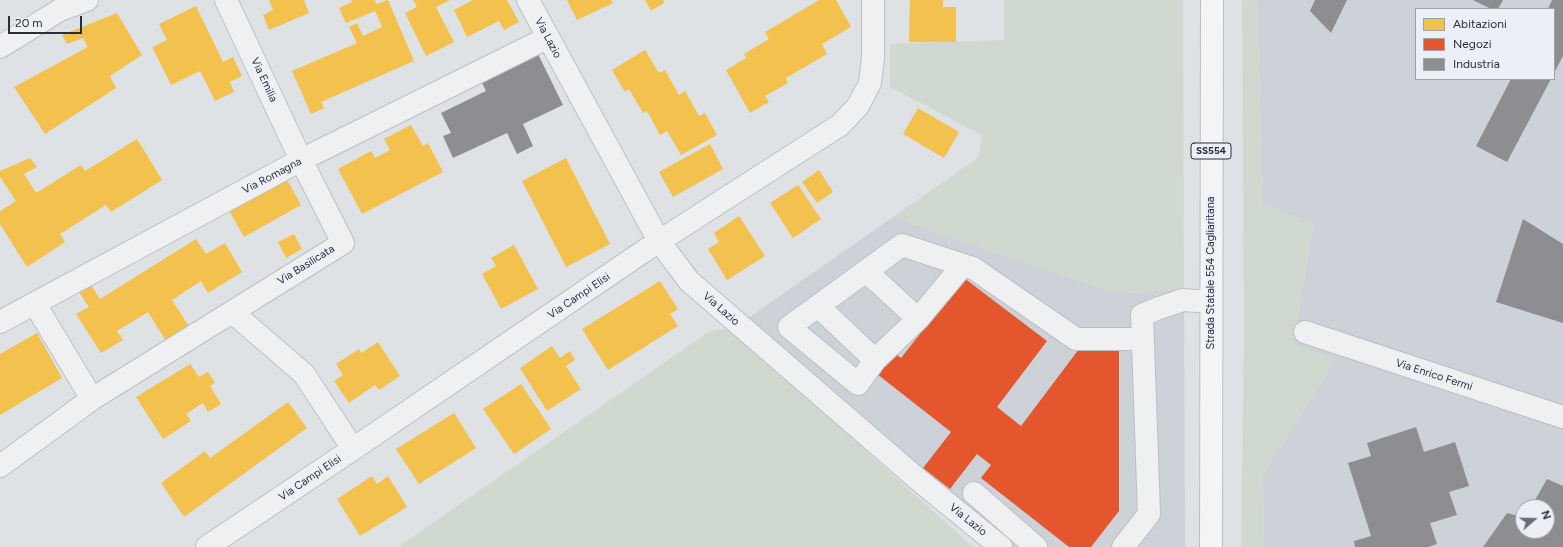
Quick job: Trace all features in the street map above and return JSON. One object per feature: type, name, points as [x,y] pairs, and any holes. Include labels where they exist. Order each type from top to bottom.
[{"type":"main road","name":"Strada Statale 554 Cagliaritana","points":[[1211,547],[1212,0]]},
{"type":"street","points":[[0,47],[62,5],[87,0]]},
{"type":"street","name":"Via Emilia","points":[[226,0],[301,160]]},
{"type":"street","name":"Via Lazio","points":[[528,0],[659,241],[689,281],[915,477],[1001,547]]},
{"type":"street","name":"Via Campi Elisi","points":[[207,547],[659,241],[840,125],[858,106],[870,83],[873,58],[873,0]]},
{"type":"street","name":"Via Romagna","points":[[0,322],[301,160],[548,38]]},
{"type":"street","name":"Via Basilicata","points":[[0,466],[92,399],[343,243],[301,160]]},
{"type":"street","points":[[963,265],[918,319],[875,360],[858,384],[789,328],[902,245],[973,268],[1076,339],[1142,339]]},
{"type":"street","points":[[866,272],[918,319]]},
{"type":"street","points":[[1123,547],[1149,514],[1142,315],[1183,300],[1211,302]]},
{"type":"street","points":[[35,304],[92,399]]},
{"type":"street","points":[[818,306],[875,360]]},
{"type":"street","points":[[232,312],[304,374],[353,449]]},
{"type":"street","name":"Via Enrico Fermi","points":[[1305,332],[1563,417]]},
{"type":"street","points":[[974,493],[1036,547]]},
{"type":"shaded area","points":[[1004,0],[1183,0],[1184,289],[1117,294],[893,217],[979,157],[982,135],[890,87],[890,44],[1004,40]]},
{"type":"shaded area","points":[[1242,0],[1257,0],[1263,205],[1314,223],[1294,344],[1336,360],[1263,475],[1264,547],[1241,547],[1244,335]]},
{"type":"shaded area","points":[[1257,0],[1563,0],[1563,547],[1264,547],[1263,475],[1336,360],[1293,344],[1314,223],[1263,205]]},
{"type":"shaded area","points":[[893,217],[1117,294],[1184,289],[1185,547],[1006,547],[734,328]]},
{"type":"shaded area","points":[[734,328],[754,350],[973,547],[398,547],[710,331]]},
{"type":"building: Abitazioni","points":[[269,0],[304,0],[309,13],[269,30],[263,15],[273,10]]},
{"type":"building: Abitazioni","points":[[351,0],[375,0],[376,4],[388,0],[414,61],[321,102],[324,108],[311,114],[292,71],[357,43],[349,27],[357,23],[363,36],[382,27],[375,11],[346,23],[339,8],[352,2]]},
{"type":"building: Abitazioni","points":[[413,0],[450,0],[436,7],[454,42],[426,56],[405,13],[417,7]]},
{"type":"building: Abitazioni","points":[[473,0],[507,0],[519,22],[504,30],[499,21],[467,37],[454,10]]},
{"type":"building: Abitazioni","points":[[567,0],[611,0],[613,3],[577,20]]},
{"type":"building: Abitazioni","points":[[645,0],[663,0],[664,3],[651,11]]},
{"type":"building: Abitazioni","points":[[819,0],[836,0],[851,27],[822,44],[827,54],[786,78],[788,83],[765,96],[769,102],[750,113],[726,70],[746,58],[744,54],[769,39],[765,32]]},
{"type":"building: Abitazioni","points":[[910,0],[943,0],[943,7],[956,7],[956,42],[909,42]]},
{"type":"building: Abitazioni","points":[[196,6],[223,62],[233,57],[242,76],[230,82],[234,92],[215,101],[200,71],[171,85],[152,47],[167,40],[159,24]]},
{"type":"building: Abitazioni","points":[[117,13],[142,55],[110,76],[116,88],[45,134],[14,87],[88,47],[83,38],[67,44],[62,35]]},
{"type":"building: Abitazioni","points":[[645,50],[659,73],[665,70],[679,95],[685,91],[699,116],[705,113],[717,135],[681,155],[667,131],[660,135],[647,111],[643,113],[629,89],[625,92],[612,70]]},
{"type":"building: Abitazioni","points":[[918,108],[959,132],[944,158],[903,134]]},
{"type":"building: Abitazioni","points":[[411,125],[423,146],[428,143],[443,172],[362,214],[338,169],[371,151],[375,158],[390,150],[384,139]]},
{"type":"building: Abitazioni","points":[[137,139],[162,180],[111,212],[106,205],[60,234],[65,242],[27,267],[0,224],[0,211],[16,201],[0,177],[0,171],[30,158],[37,167],[24,174],[36,193],[81,165],[85,171]]},
{"type":"building: Abitazioni","points":[[710,144],[723,169],[673,197],[659,172]]},
{"type":"building: Abitazioni","points":[[566,158],[610,244],[566,267],[522,181]]},
{"type":"building: Abitazioni","points":[[819,170],[833,192],[817,203],[802,182]]},
{"type":"building: Abitazioni","points":[[284,174],[301,205],[244,237],[227,207]]},
{"type":"building: Abitazioni","points":[[798,185],[821,219],[793,238],[770,203]]},
{"type":"building: Abitazioni","points":[[739,216],[765,256],[727,280],[708,249],[719,242],[714,233]]},
{"type":"building: Abitazioni","points":[[294,234],[302,249],[286,258],[278,242]]},
{"type":"building: Abitazioni","points":[[196,239],[206,254],[225,243],[242,272],[208,293],[201,281],[172,300],[190,328],[166,341],[148,312],[117,331],[123,340],[101,353],[76,314],[89,307],[79,292],[91,285],[100,299]]},
{"type":"building: Abitazioni","points":[[514,245],[538,289],[501,309],[482,274],[496,266],[491,258]]},
{"type":"building: Abitazioni","points":[[660,281],[678,309],[670,314],[678,326],[608,370],[582,329]]},
{"type":"building: Abitazioni","points":[[37,333],[62,378],[0,415],[0,354]]},
{"type":"building: Abitazioni","points":[[378,342],[400,376],[379,390],[375,385],[349,403],[334,381],[343,375],[336,364],[359,349],[361,353]]},
{"type":"building: Abitazioni","points":[[552,346],[560,358],[570,351],[575,360],[566,366],[581,389],[547,411],[520,368]]},
{"type":"building: Abitazioni","points":[[190,364],[199,377],[208,372],[215,383],[210,386],[221,404],[208,412],[203,403],[186,414],[191,421],[163,439],[136,397]]},
{"type":"building: Abitazioni","points":[[521,384],[551,429],[514,454],[483,409]]},
{"type":"building: Abitazioni","points":[[288,402],[307,428],[184,517],[161,483],[205,451],[210,458]]},
{"type":"building: Abitazioni","points":[[454,413],[476,448],[419,484],[396,449]]},
{"type":"building: Abitazioni","points":[[372,476],[377,484],[388,476],[407,507],[360,536],[337,499]]},
{"type":"building: Negozi","points":[[964,278],[1047,341],[997,407],[1021,426],[1079,349],[1119,349],[1119,511],[1091,547],[1069,547],[981,478],[991,465],[977,454],[950,489],[923,468],[951,432],[877,374],[894,352],[901,358]]},
{"type":"building: Industria","points":[[1315,0],[1347,0],[1331,33],[1310,11]]},
{"type":"building: Industria","points":[[1473,0],[1503,0],[1499,8],[1489,8]]},
{"type":"building: Industria","points":[[1552,0],[1563,0],[1563,56],[1555,71],[1555,8],[1548,8]]},
{"type":"building: Industria","points":[[537,52],[563,105],[523,124],[533,146],[517,154],[507,133],[453,158],[443,136],[451,133],[441,113],[486,91],[480,79]]},
{"type":"building: Industria","points":[[1510,80],[1550,80],[1507,162],[1476,146]]},
{"type":"building: Industria","points":[[1523,219],[1563,244],[1563,323],[1496,302]]},
{"type":"building: Industria","points":[[1416,427],[1424,452],[1455,442],[1469,486],[1449,492],[1457,515],[1430,523],[1437,544],[1428,547],[1355,547],[1354,541],[1371,536],[1348,463],[1371,456],[1367,443]]},
{"type":"building: Industria","points":[[1547,479],[1563,486],[1563,547],[1483,547],[1507,513],[1515,515],[1515,539],[1555,539],[1555,499],[1536,499]]}]
